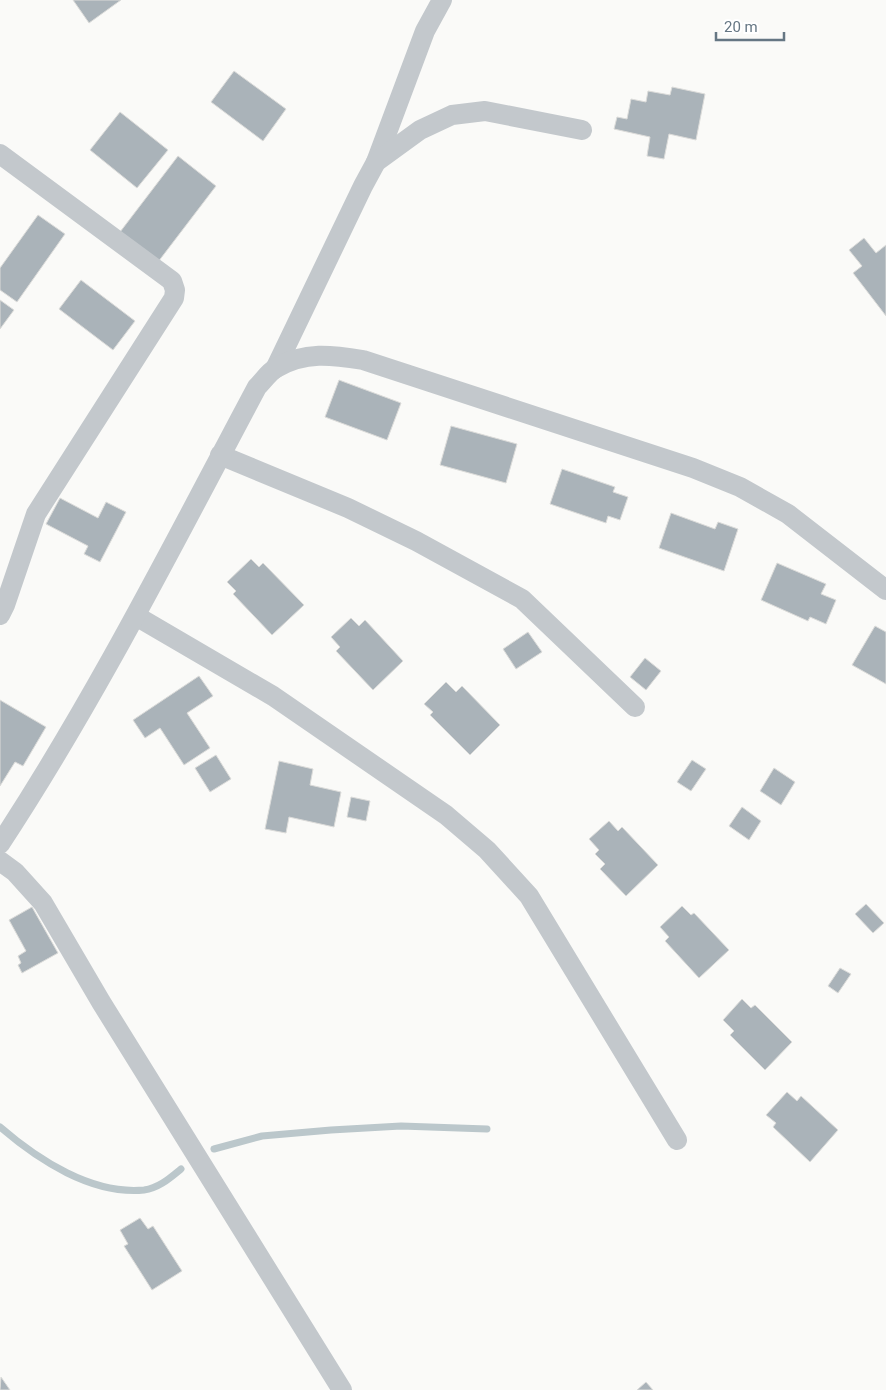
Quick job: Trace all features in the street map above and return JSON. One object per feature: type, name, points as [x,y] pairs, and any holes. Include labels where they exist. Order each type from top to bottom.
[{"type":"street","points":[[0,844],[24,808],[136,616],[257,387],[275,369],[376,162],[425,31],[442,0]]},
{"type":"street","points":[[376,162],[420,130],[452,115],[485,111],[582,130]]},
{"type":"street","points":[[0,154],[172,281],[175,290],[174,298],[36,514],[0,615]]},
{"type":"street","points":[[275,369],[300,358],[330,355],[363,360],[693,468],[740,487],[788,514],[886,590]]},
{"type":"street","points":[[220,455],[348,508],[408,536],[522,599],[635,708]]},
{"type":"street","points":[[136,616],[273,696],[446,815],[487,850],[529,896],[677,1140]]},
{"type":"street","points":[[0,861],[15,872],[42,903],[101,1002],[342,1390]]},
{"type":"building","points":[[73,0],[121,0],[89,23]]},
{"type":"building","points":[[234,71],[286,109],[263,141],[211,102]]},
{"type":"building","points":[[672,87],[705,94],[696,140],[669,134],[664,159],[647,156],[650,137],[614,129],[617,117],[627,119],[631,99],[646,102],[648,91],[670,95]]},
{"type":"building","points":[[120,112],[168,150],[137,188],[90,150]]},
{"type":"building","points":[[178,156],[216,186],[158,262],[120,232]]},
{"type":"building","points":[[38,215],[65,234],[17,302],[0,290],[0,268]]},
{"type":"building","points":[[864,238],[876,253],[886,245],[886,316],[853,273],[862,266],[849,250]]},
{"type":"building","points":[[81,280],[135,321],[113,350],[59,309]]},
{"type":"building","points":[[0,300],[14,310],[0,329]]},
{"type":"building","points":[[339,380],[401,403],[387,440],[325,417]]},
{"type":"building","points":[[451,426],[517,444],[506,483],[440,465]]},
{"type":"building","points":[[562,469],[615,487],[613,492],[628,497],[620,520],[608,516],[606,523],[550,504]]},
{"type":"building","points":[[60,498],[98,518],[106,502],[126,512],[100,562],[84,554],[88,546],[46,524]]},
{"type":"building","points":[[671,513],[715,529],[718,522],[738,529],[724,571],[659,548]]},
{"type":"building","points":[[251,559],[259,567],[263,563],[304,605],[272,635],[233,594],[236,591],[227,582]]},
{"type":"building","points":[[777,563],[826,584],[821,594],[836,600],[826,624],[810,617],[808,621],[761,600]]},
{"type":"building","points":[[351,618],[359,626],[365,620],[403,661],[373,690],[336,651],[340,647],[331,637]]},
{"type":"building","points":[[875,626],[886,632],[886,684],[852,665]]},
{"type":"building","points":[[528,632],[542,652],[516,669],[503,649]]},
{"type":"building","points":[[645,658],[661,671],[646,690],[630,677]]},
{"type":"building","points":[[199,676],[213,696],[187,713],[210,748],[184,765],[160,728],[145,738],[133,720]]},
{"type":"building","points":[[446,682],[456,692],[462,686],[500,725],[470,755],[430,715],[433,712],[424,704]]},
{"type":"building","points":[[0,700],[46,727],[23,766],[15,762],[0,786]]},
{"type":"building","points":[[216,755],[231,779],[210,792],[195,768]]},
{"type":"building","points":[[692,760],[706,769],[691,791],[677,782]]},
{"type":"building","points":[[279,761],[313,769],[310,785],[341,792],[334,827],[289,817],[286,833],[265,829]]},
{"type":"building","points":[[774,768],[795,782],[781,805],[760,791]]},
{"type":"building","points":[[351,797],[370,801],[366,821],[347,817]]},
{"type":"building","points":[[742,807],[761,821],[749,840],[729,826]]},
{"type":"building","points":[[609,821],[618,831],[622,827],[658,865],[626,896],[600,869],[605,864],[595,854],[599,850],[589,839]]},
{"type":"building","points":[[866,904],[884,923],[873,933],[855,914]]},
{"type":"building","points":[[682,906],[691,915],[694,913],[729,950],[699,978],[665,941],[669,937],[660,927]]},
{"type":"building","points":[[32,907],[58,953],[22,973],[18,965],[21,963],[18,956],[26,951],[9,920]]},
{"type":"building","points":[[840,968],[851,974],[838,993],[828,986]]},
{"type":"building","points":[[742,999],[751,1008],[755,1005],[792,1042],[765,1070],[730,1035],[734,1031],[723,1020]]},
{"type":"building","points":[[787,1092],[797,1101],[801,1096],[838,1130],[810,1162],[773,1127],[776,1123],[766,1115]]},
{"type":"building","points":[[140,1218],[148,1229],[153,1226],[182,1271],[152,1290],[124,1246],[128,1244],[120,1230]]},
{"type":"building","points":[[1,1377],[10,1390],[0,1390]]},
{"type":"building","points":[[646,1382],[653,1390],[637,1390]]},
{"type":"waterway","points":[[214,1149],[262,1136],[331,1130],[401,1126],[487,1129]]},
{"type":"waterway","points":[[0,1127],[49,1163],[67,1173],[105,1187],[124,1190],[149,1189],[164,1182],[181,1169]]}]
